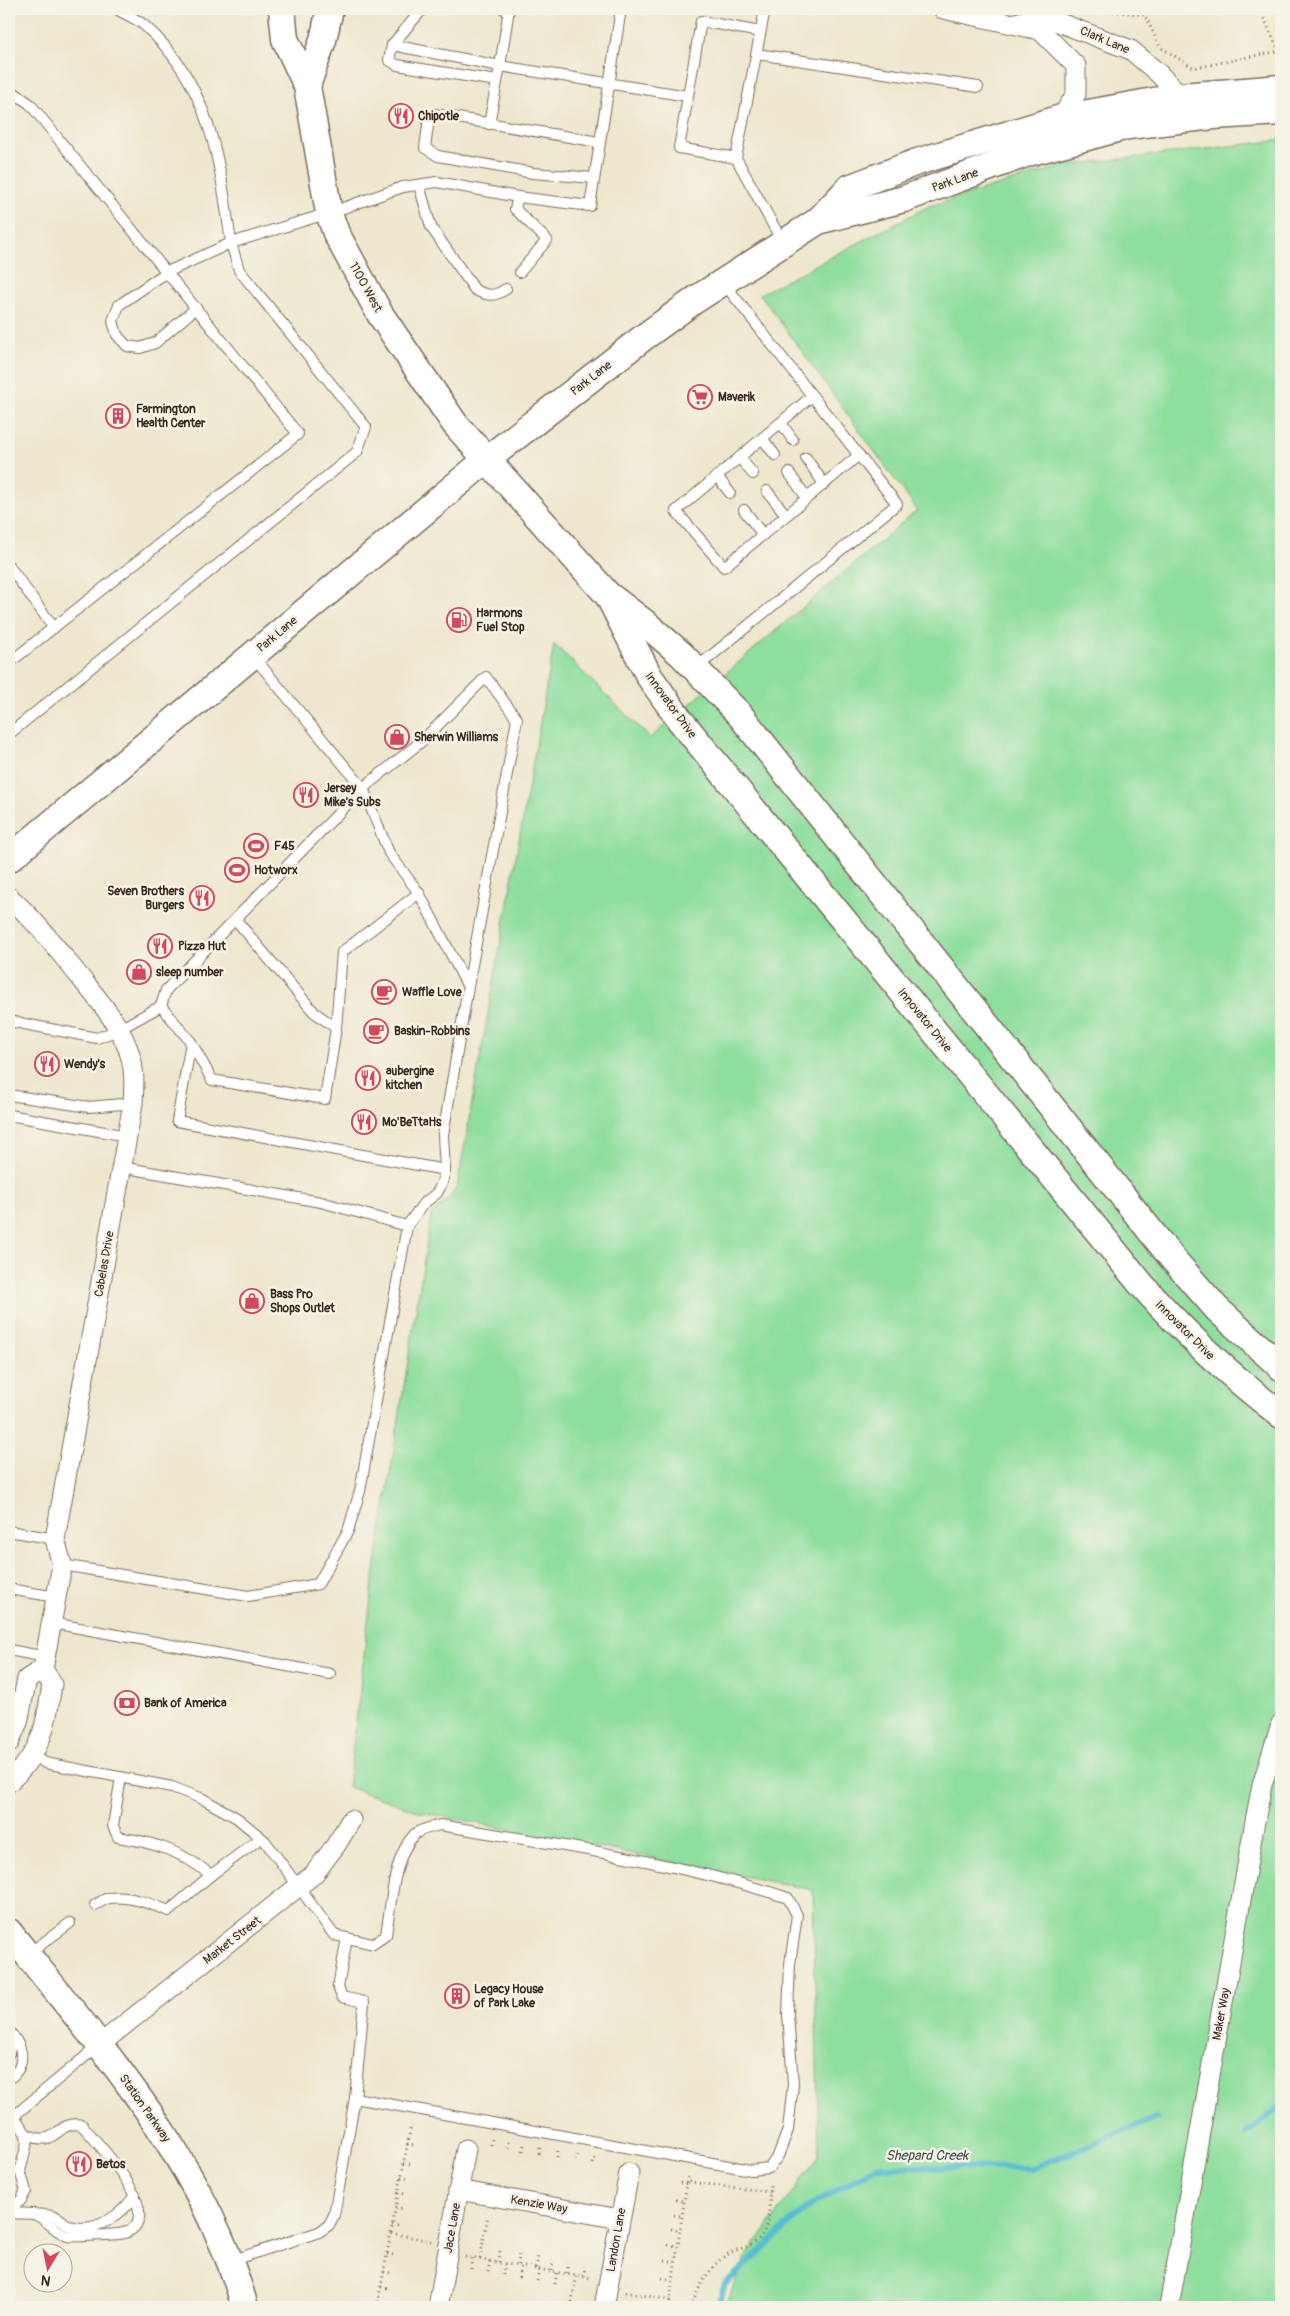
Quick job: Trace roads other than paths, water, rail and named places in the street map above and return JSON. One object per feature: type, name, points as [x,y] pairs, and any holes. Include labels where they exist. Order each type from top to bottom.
[{"type":"main road","name":"1100 West","points":[[282,9],[285,39],[307,86],[310,113],[329,213],[336,233],[380,314],[446,412],[486,460]]},
{"type":"main road","name":"1100 West","points":[[307,86],[323,40],[330,9]]},
{"type":"main road","points":[[818,221],[849,188],[916,162],[1061,118],[1181,96],[1281,88]]},
{"type":"main road","name":"Park Lane","points":[[9,859],[486,460],[644,337],[722,282],[818,221],[904,199],[1028,153],[1128,126],[1213,116],[1281,112]]},
{"type":"main road","name":"Innovator Drive","points":[[486,460],[607,594],[646,622],[714,687],[765,744],[1172,1258],[1217,1309],[1281,1366]]},
{"type":"main road","name":"Innovator Drive","points":[[607,594],[649,676],[680,720],[1141,1284],[1198,1345],[1244,1386],[1281,1415]]},
{"type":"main road","name":"Station Parkway","points":[[9,1932],[139,2095],[171,2145],[202,2201],[229,2261],[245,2307]]},
{"type":"street","name":"Clark Lane","points":[[943,9],[988,13],[1040,30],[1076,66],[1076,94],[1061,118]]},
{"type":"street","name":"Clark Lane","points":[[1015,23],[1042,16],[1131,50],[1181,96]]},
{"type":"street","name":"Cabelas Drive","points":[[9,897],[31,916],[104,1008],[118,1030],[130,1057],[134,1072],[133,1103],[55,1539],[62,1565],[44,1663],[52,1684],[47,1716],[34,1755],[9,1782]]},
{"type":"street","points":[[9,1742],[20,1715],[28,1679],[44,1663]]},
{"type":"street","name":"Maker Way","points":[[1169,2307],[1255,1821],[1262,1785],[1281,1724]]},
{"type":"street","name":"Market Street","points":[[99,2045],[314,1874],[336,1845],[350,1820]]},
{"type":"street","name":"Jace Lane","points":[[438,2307],[466,2149]]},
{"type":"street","name":"Landon Lane","points":[[604,2307],[629,2173]]},
{"type":"street","name":"Kenzie Way","points":[[458,2190],[620,2219]]},
{"type":"lane","points":[[9,734],[357,452],[366,427],[239,270],[231,243],[219,161],[200,100],[174,55],[144,24],[116,9]]},
{"type":"lane","points":[[426,9],[420,12],[392,44],[389,60],[392,63],[497,81]]},
{"type":"lane","points":[[489,124],[509,10],[504,9]]},
{"type":"lane","points":[[196,308],[155,343],[140,348],[126,346],[117,335],[113,321],[120,305],[167,272],[231,243],[329,213],[404,187],[437,182],[518,197],[590,206],[621,9]]},
{"type":"lane","points":[[764,9],[736,158],[783,243]]},
{"type":"lane","points":[[736,158],[679,148],[701,21],[760,32]]},
{"type":"lane","points":[[392,44],[500,66],[688,96]]},
{"type":"lane","points":[[757,54],[978,87]]},
{"type":"lane","points":[[9,89],[30,104],[298,434],[9,663]]},
{"type":"lane","points":[[594,178],[532,173],[431,154],[424,148],[429,118],[434,114],[600,142]]},
{"type":"lane","points":[[419,185],[430,226],[475,290],[487,296],[496,296],[506,289]]},
{"type":"lane","points":[[518,197],[515,209],[547,240],[520,272]]},
{"type":"lane","points":[[695,669],[897,504],[722,282]]},
{"type":"lane","points":[[812,396],[676,511],[724,567],[858,455]]},
{"type":"lane","points":[[781,423],[793,440]]},
{"type":"lane","points":[[762,438],[775,455]]},
{"type":"lane","points":[[740,458],[753,474]]},
{"type":"lane","points":[[806,458],[824,484]]},
{"type":"lane","points":[[788,473],[807,498]]},
{"type":"lane","points":[[717,476],[730,493]]},
{"type":"lane","points":[[767,491],[786,515]]},
{"type":"lane","points":[[744,510],[763,535]]},
{"type":"lane","points":[[9,566],[54,628]]},
{"type":"lane","points":[[252,655],[364,788],[388,853],[419,893],[468,988]]},
{"type":"lane","points":[[9,1021],[97,1038],[118,1030],[161,1006],[166,990],[364,788],[422,741],[486,677],[517,719],[443,1135],[445,1170],[437,1193],[423,1204],[407,1226],[360,1491],[348,1532],[318,1584],[248,1596],[62,1565]]},
{"type":"lane","points":[[161,1006],[190,1042],[212,1080],[325,1099],[336,1028],[342,952],[419,893]]},
{"type":"lane","points":[[236,920],[314,1012],[336,1028]]},
{"type":"lane","points":[[190,1042],[177,1121],[445,1170]]},
{"type":"lane","points":[[9,1095],[89,1107],[133,1103]]},
{"type":"lane","points":[[9,1115],[127,1136]]},
{"type":"lane","points":[[121,1167],[321,1202],[407,1226]]},
{"type":"lane","points":[[9,1531],[55,1539]]},
{"type":"lane","points":[[9,1589],[56,1597]]},
{"type":"lane","points":[[52,1623],[330,1674]]},
{"type":"lane","points":[[9,1650],[44,1663]]},
{"type":"lane","points":[[34,1755],[45,1763],[172,1787],[203,1799],[237,1818],[260,1838],[299,1887],[334,1936],[373,1944],[386,1935],[395,1878],[404,1848],[416,1833],[440,1824],[632,1859],[754,1887],[788,1898],[797,1915],[790,1964],[788,2014],[793,2084],[788,2130],[778,2156],[769,2168],[751,2170],[355,2098]]},
{"type":"lane","points":[[121,1777],[113,1826],[118,1837],[167,1848],[192,1860],[211,1875]]},
{"type":"lane","points":[[95,1906],[108,1898],[127,1898],[150,1903],[169,1911],[211,1875],[260,1838]]},
{"type":"lane","points":[[27,1955],[70,1923]]},
{"type":"lane","points":[[229,2261],[319,2232],[329,2225],[334,2215],[355,2098],[364,2002],[342,1997],[338,1987],[347,1938]]},
{"type":"lane","points":[[9,2053],[11,2033]]},
{"type":"lane","points":[[9,2079],[19,2069],[22,2062],[19,2043],[11,2033]]},
{"type":"lane","points":[[36,2216],[48,2221],[67,2236],[120,2234],[131,2230],[137,2224],[139,2206],[135,2195],[126,2180],[82,2125],[75,2123],[67,2125],[47,2140],[38,2140],[26,2134],[11,2118],[99,2045]]},
{"type":"lane","points":[[9,2212],[21,2200],[26,2191],[20,2171],[27,2143],[26,2134]]},
{"type":"lane","points":[[9,2212],[56,2217],[70,2226],[91,2228],[100,2226],[130,2202],[135,2195]]},
{"type":"waterway","name":"Shepard Creek","points":[[1246,2133],[1281,2106]]},
{"type":"waterway","name":"Shepard Creek","points":[[717,2307],[725,2284],[806,2208],[877,2167],[1032,2168],[1156,2118]]},
{"type":"place","name":"Chipotle","points":[[401,116]]},
{"type":"place","name":"Maverik","points":[[700,397]]},
{"type":"place","name":"Farmington Health Center","points":[[118,416]]},
{"type":"place","name":"Harmons Fuel Stop","points":[[459,620]]},
{"type":"place","name":"Sherwin Williams","points":[[397,737]]},
{"type":"place","name":"Jersey Mike's Subs","points":[[306,795]]},
{"type":"place","name":"F45","points":[[256,846]]},
{"type":"place","name":"Hotworx","points":[[237,870]]},
{"type":"place","name":"Seven Brothers Burgers","points":[[202,898]]},
{"type":"place","name":"Pizza Hut","points":[[160,946]]},
{"type":"place","name":"sleep number","points":[[139,972]]},
{"type":"place","name":"Waffle Love","points":[[384,992]]},
{"type":"place","name":"Baskin-Robbins","points":[[376,1031]]},
{"type":"place","name":"Wendy's","points":[[47,1064]]},
{"type":"place","name":"aubergine kitchen","points":[[368,1078]]},
{"type":"place","name":"Mo'BeTtaHs","points":[[364,1122]]},
{"type":"place","name":"Bass Pro Shops Outlet","points":[[252,1301]]},
{"type":"place","name":"Bank of America","points":[[127,1703]]},
{"type":"place","name":"Legacy House of Park Lake","points":[[457,1996]]},
{"type":"place","name":"Betos","points":[[79,2164]]}]
